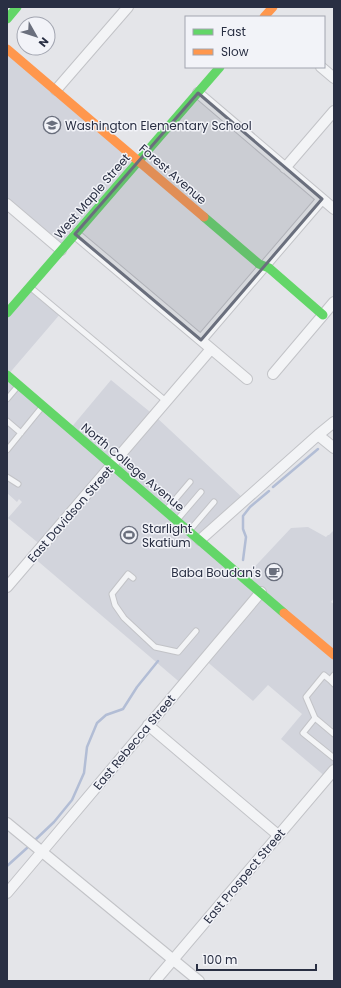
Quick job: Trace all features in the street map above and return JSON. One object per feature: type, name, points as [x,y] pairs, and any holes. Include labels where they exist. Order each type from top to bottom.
[{"type":"street","points":[[7,19],[17,7]]},
{"type":"street","points":[[56,90],[128,7]]},
{"type":"street","points":[[265,16],[273,7]]},
{"type":"street","name":"Forest Avenue","points":[[7,49],[139,160],[259,264],[269,268],[323,315]]},
{"type":"street","name":"West Maple Street","points":[[7,313],[219,68]]},
{"type":"street","points":[[322,68],[334,78]]},
{"type":"street","points":[[198,93],[334,209]]},
{"type":"street","points":[[285,168],[334,111]]},
{"type":"street","points":[[201,340],[322,199]]},
{"type":"street","points":[[7,204],[62,250]]},
{"type":"street","points":[[75,234],[247,379]]},
{"type":"street","points":[[273,374],[334,302]]},
{"type":"street","name":"East Davidson Street","points":[[7,587],[211,349]]},
{"type":"street","name":"North College Avenue","points":[[7,375],[334,655]]},
{"type":"street","points":[[200,540],[334,422]]},
{"type":"street","points":[[318,435],[334,448]]},
{"type":"street","name":"East Rebecca Street","points":[[7,892],[261,592]]},
{"type":"street","points":[[148,725],[278,836]]},
{"type":"street","name":"East Prospect Street","points":[[155,981],[334,770]]},
{"type":"street","points":[[7,823],[199,981]]},
{"type":"lane","points":[[30,287],[167,402]]},
{"type":"lane","points":[[7,399],[18,385]]},
{"type":"lane","points":[[7,450],[43,406]]},
{"type":"lane","points":[[7,421],[21,433]]},
{"type":"lane","points":[[7,477],[18,484]]},
{"type":"lane","points":[[165,511],[190,482]]},
{"type":"lane","points":[[177,520],[201,492]]},
{"type":"lane","points":[[189,531],[214,502]]},
{"type":"lane","points":[[133,578],[128,574],[112,594],[116,605],[124,618],[155,647],[178,652],[196,631]]},
{"type":"lane","points":[[334,676],[332,682],[324,674],[306,697],[315,718],[334,734]]},
{"type":"lane","points":[[315,718],[303,733],[334,758]]},
{"type":"highlighted area","points":[[198,93],[322,199],[201,340],[75,234]]},
{"type":"shaded area","name":"Washington Elementary School","points":[[7,49],[139,160],[61,250],[7,204]]},
{"type":"shaded area","points":[[30,287],[61,313],[7,376],[7,311]]},
{"type":"shaded area","points":[[7,376],[70,429],[111,380],[155,416],[245,500],[200,540],[245,577],[291,528],[308,527],[326,537],[334,530],[334,598],[331,602],[334,604],[334,770],[327,778],[281,739],[302,714],[268,685],[253,701],[204,659],[183,685],[33,557],[42,546],[8,518],[22,502],[19,499],[17,502],[7,493]]},
{"type":"waterway","points":[[273,487],[318,449]]},
{"type":"waterway","points":[[243,560],[246,537],[243,529],[243,516],[250,507],[269,491]]},
{"type":"waterway","points":[[34,841],[54,822],[72,800],[84,773],[87,747],[97,723],[106,715],[123,709],[137,687],[158,661]]},
{"type":"waterway","points":[[7,866],[27,848]]},
{"type":"traffic: fast","points":[[7,19],[17,7]]},
{"type":"traffic: fast","points":[[7,313],[219,68]]},
{"type":"traffic: fast","points":[[204,217],[259,264],[269,268],[323,315]]},
{"type":"traffic: fast","points":[[7,375],[284,613]]},
{"type":"traffic: slow","points":[[265,16],[273,7]]},
{"type":"traffic: slow","points":[[7,49],[204,217]]},
{"type":"traffic: slow","points":[[284,613],[334,655]]},
{"type":"place","name":"Washington Elementary School","points":[[52,125]]},
{"type":"place","name":"Starlight Skatium","points":[[129,535]]},
{"type":"place","name":"Baba Boudan's","points":[[274,572]]}]
